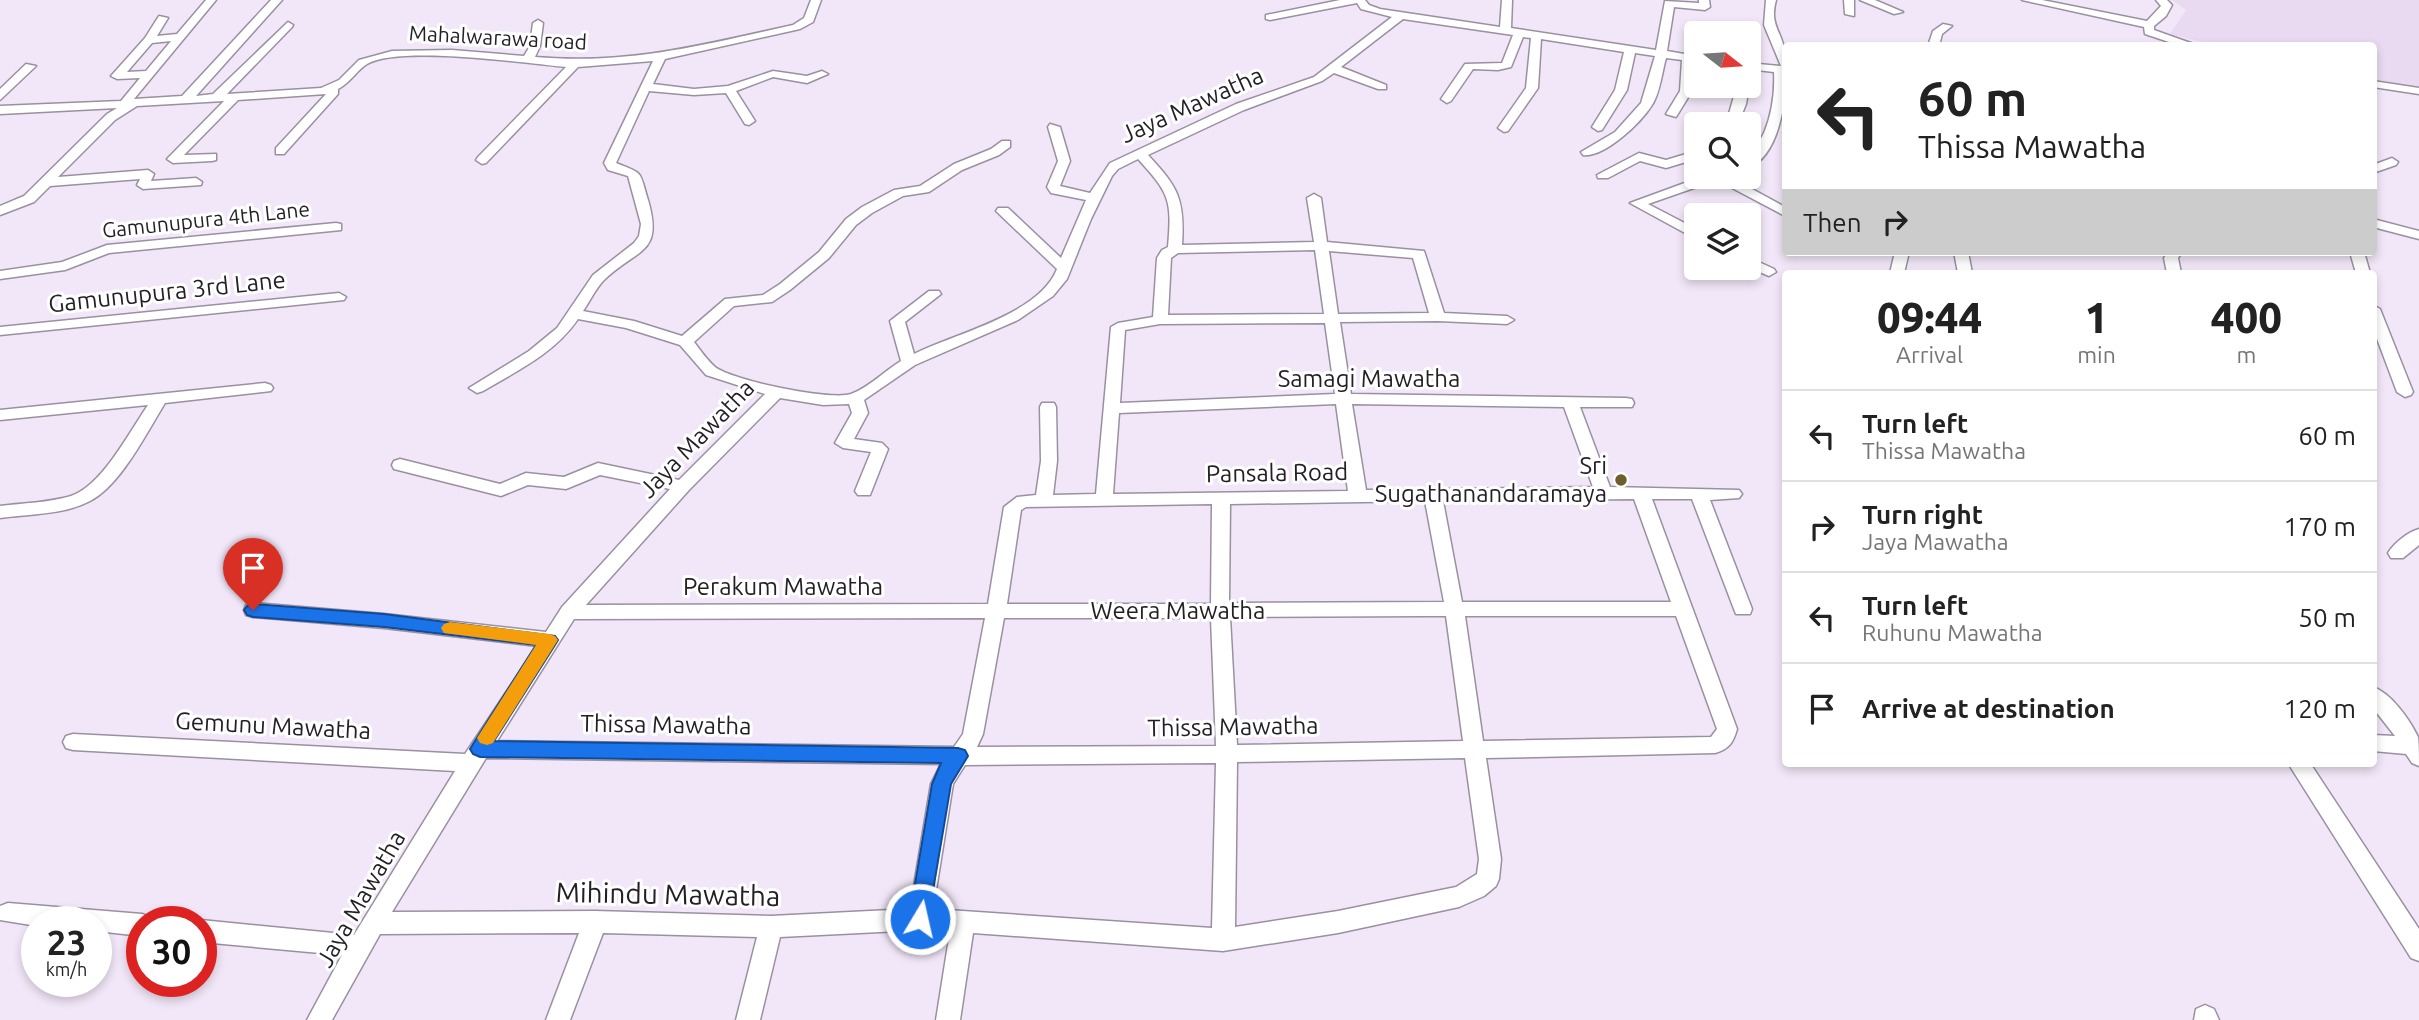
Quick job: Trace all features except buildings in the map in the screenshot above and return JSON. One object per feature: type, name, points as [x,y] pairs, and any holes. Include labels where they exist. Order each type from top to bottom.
[{"type":"street","points":[[0,211],[29,199],[128,103],[211,0]]},
{"type":"street","points":[[187,98],[277,0]]},
{"type":"street","name":"Mahalwarawa road","points":[[280,151],[334,92],[332,88],[343,82],[363,62],[382,55],[452,53],[575,64],[614,63],[661,57],[796,27],[809,20],[816,0]]},
{"type":"street","points":[[1270,17],[1358,0],[1370,10],[1401,15],[1428,15],[1505,32],[1684,58]]},
{"type":"street","points":[[1505,32],[1507,0]]},
{"type":"street","points":[[1587,152],[1619,135],[1647,104],[1661,55],[1669,3],[1705,7],[1704,0]]},
{"type":"street","points":[[1771,0],[1766,12],[1768,24],[1782,65]]},
{"type":"street","points":[[1849,0],[1850,14]]},
{"type":"street","points":[[1865,0],[1898,12]]},
{"type":"street","points":[[2027,0],[2149,25],[2162,15],[2166,5],[2161,0]]},
{"type":"street","name":"Jaya Mawatha","points":[[318,1020],[359,946],[475,756],[569,612],[684,486],[776,392],[825,400],[855,398],[876,387],[909,362],[1033,305],[1055,288],[1110,170],[1139,153],[1240,107],[1318,79],[1335,69],[1401,15]]},
{"type":"street","points":[[150,74],[117,76],[149,40],[163,18]]},
{"type":"street","points":[[528,59],[536,46],[538,23]]},
{"type":"street","points":[[216,97],[288,25]]},
{"type":"street","points":[[2149,25],[2149,32],[2179,42]]},
{"type":"street","points":[[1934,42],[1937,33],[1947,26]]},
{"type":"street","points":[[1447,99],[1469,66],[1507,65],[1519,34]]},
{"type":"street","points":[[149,40],[180,37]]},
{"type":"street","points":[[1504,128],[1532,88],[1536,37]]},
{"type":"street","points":[[1598,127],[1621,90],[1630,51]]},
{"type":"street","points":[[477,388],[534,354],[562,331],[598,278],[639,246],[646,236],[648,224],[634,175],[628,170],[612,167],[610,163],[661,57]]},
{"type":"street","points":[[481,160],[575,64]]},
{"type":"street","points":[[0,96],[30,66]]},
{"type":"street","points":[[1761,67],[1782,68]]},
{"type":"street","points":[[1335,69],[1382,87]]},
{"type":"street","points":[[646,87],[694,92],[729,89],[774,73],[802,81],[822,74]]},
{"type":"street","points":[[1761,151],[1768,139],[1778,103],[1782,75]]},
{"type":"street","points":[[2377,85],[2419,91]]},
{"type":"street","points":[[0,110],[314,92],[332,88]]},
{"type":"street","points":[[729,89],[749,121]]},
{"type":"street","points":[[1672,114],[1684,94]]},
{"type":"street","points":[[212,157],[173,159],[233,97]]},
{"type":"street","points":[[1054,127],[1064,161],[1053,187],[1056,190],[1095,198]]},
{"type":"street","points":[[685,342],[730,302],[767,299],[785,287],[824,255],[851,222],[867,210],[899,193],[925,189],[958,167],[995,152],[1006,144]]},
{"type":"street","points":[[1139,153],[1174,191],[1177,219],[1175,249]]},
{"type":"street","points":[[1603,175],[1639,157],[1666,164],[1684,159]]},
{"type":"street","points":[[2377,168],[2392,162]]},
{"type":"street","points":[[48,182],[148,174],[143,186],[195,182]]},
{"type":"street","points":[[1684,187],[1637,203],[1684,229]]},
{"type":"street","points":[[1743,189],[1782,210]]},
{"type":"street","points":[[1314,198],[1358,496]]},
{"type":"street","points":[[1003,211],[1038,241],[1064,269]]},
{"type":"street","points":[[2377,224],[2419,235]]},
{"type":"street","name":"Gamunupura 4th Lane","points":[[0,275],[65,266],[107,249],[336,228]]},
{"type":"street","points":[[1160,320],[1164,258],[1175,249],[1321,246],[1419,254],[1438,317]]},
{"type":"street","points":[[1761,268],[1769,272]]},
{"type":"street","points":[[909,362],[897,321],[934,294]]},
{"type":"street","name":"Gamunupura 3rd Lane","points":[[0,331],[340,297]]},
{"type":"street","points":[[574,314],[629,324],[685,342],[711,372],[776,392]]},
{"type":"street","points":[[1104,500],[1118,327],[1160,320],[1438,317],[1507,320]]},
{"type":"street","points":[[2377,319],[2405,392]]},
{"type":"street","points":[[0,415],[265,388]]},
{"type":"street","points":[[855,398],[860,413],[843,443],[880,449],[864,491]]},
{"type":"street","points":[[0,512],[75,500],[89,494],[107,476],[160,399]]},
{"type":"street","name":"Samagi Mawatha","points":[[1112,408],[1344,399],[1626,403]]},
{"type":"street","points":[[1570,403],[1604,493]]},
{"type":"street","points":[[1044,500],[1049,461],[1048,407]]},
{"type":"street","points":[[400,465],[500,490],[526,479],[566,483],[598,469],[684,486]]},
{"type":"street","name":"Pansala Road","points":[[996,611],[1013,507],[1023,500],[1604,493],[1733,495]]},
{"type":"street","name":"Thissa Mawatha","points":[[475,756],[1227,754],[1715,745],[1724,739],[1727,729],[1641,494]]},
{"type":"street","points":[[1699,495],[1743,609]]},
{"type":"street","name":"Mihindu Mawatha","points":[[373,923],[595,922],[771,927],[920,919],[1223,940],[1338,922],[1459,897],[1476,889],[1488,878],[1490,859],[1454,607],[1433,496]]},
{"type":"street","points":[[1221,499],[1220,612],[1227,754],[1223,940]]},
{"type":"street","points":[[2397,553],[2419,534]]},
{"type":"street","name":"Weera Mawatha","points":[[996,611],[1220,612],[1454,607],[1682,609]]},
{"type":"street","points":[[253,610],[384,621],[549,640]]},
{"type":"street","points":[[920,919],[942,784],[945,772],[970,743],[973,734],[996,611]]},
{"type":"street","name":"Perakum Mawatha","points":[[569,612],[996,611]]},
{"type":"street","points":[[2377,699],[2392,715],[2415,751]]},
{"type":"street","name":"Gemunu Mawatha","points":[[73,742],[475,756]]},
{"type":"street","points":[[2377,744],[2415,751]]},
{"type":"street","points":[[2302,767],[2419,950]]},
{"type":"street","points":[[8,913],[126,924]]},
{"type":"street","points":[[948,1020],[963,921]]},
{"type":"street","points":[[558,1020],[595,922]]},
{"type":"street","points":[[748,1020],[771,927]]},
{"type":"street","points":[[217,933],[359,946]]},
{"type":"shaded area","points":[[2172,0],[2419,0],[2419,89],[2377,82],[2377,42],[2203,42],[2170,34],[2186,10]]},
{"type":"slow traffic","points":[[450,628],[549,640],[487,738]]},
{"type":"place","name":"Sri Sugathanandaramaya","points":[[1621,480]]},
{"type":"route","points":[[253,610],[384,621],[549,640],[480,749],[958,756],[945,772],[942,784],[920,919]]}]
